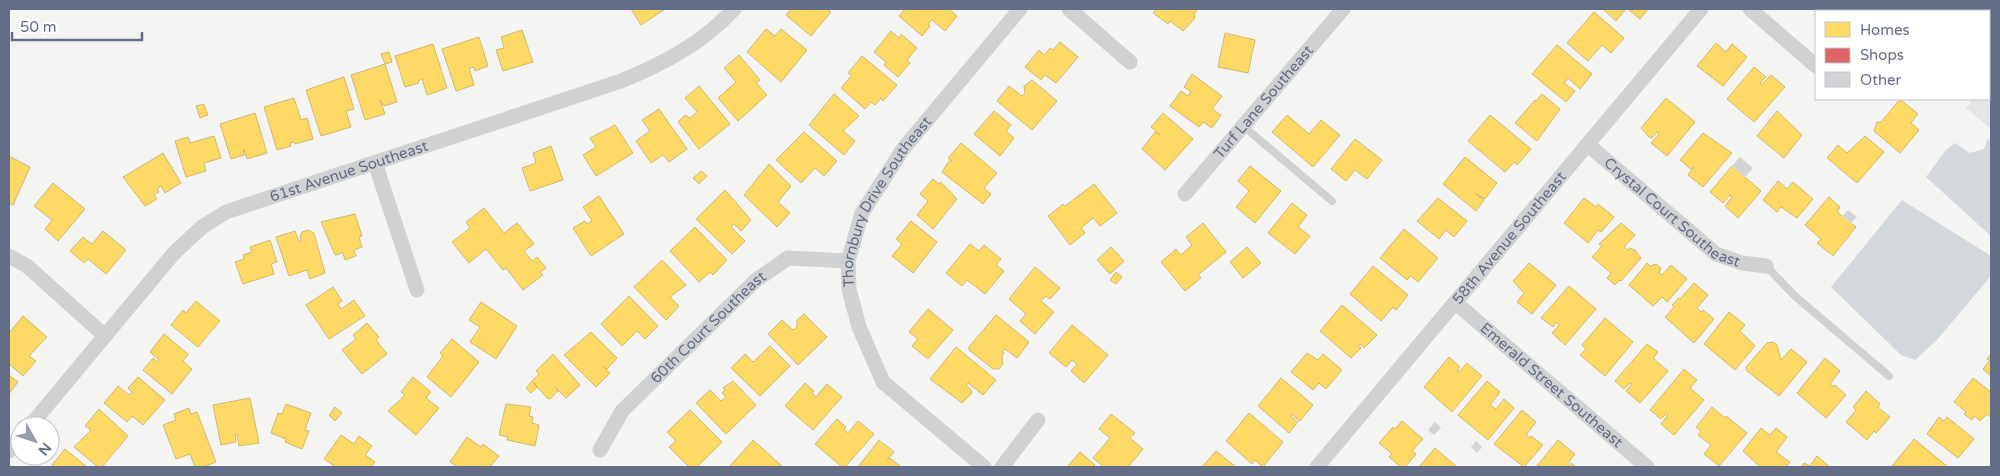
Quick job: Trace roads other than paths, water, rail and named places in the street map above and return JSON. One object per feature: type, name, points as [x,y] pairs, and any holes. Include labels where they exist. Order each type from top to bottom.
[{"type":"street","name":"61st Avenue Southeast","points":[[38,416],[174,253],[202,227],[226,212],[621,81],[659,66],[710,32],[734,9]]},
{"type":"street","name":"Thornbury Drive Southeast","points":[[984,467],[883,382],[859,327],[849,289],[848,261],[862,213],[903,149],[1020,9]]},
{"type":"street","points":[[1069,9],[1130,62]]},
{"type":"street","name":"Turf Lane Southeast","points":[[1185,194],[1343,9]]},
{"type":"street","name":"58th Avenue Southeast","points":[[1318,467],[1701,9]]},
{"type":"street","points":[[1750,9],[1815,65]]},
{"type":"street","name":"Crystal Court Southeast","points":[[1587,144],[1716,254],[1742,263],[1766,266]]},
{"type":"street","points":[[375,163],[417,290]]},
{"type":"street","points":[[9,256],[27,266],[105,336]]},
{"type":"street","name":"60th Court Southeast","points":[[600,450],[622,411],[755,281],[788,258],[848,261]]},
{"type":"street","name":"Emerald Street Southeast","points":[[1456,303],[1647,467]]},
{"type":"street","points":[[1002,467],[1038,420]]},
{"type":"lane","points":[[1243,126],[1332,201]]},
{"type":"lane","points":[[1766,266],[1796,297],[1889,376]]}]
